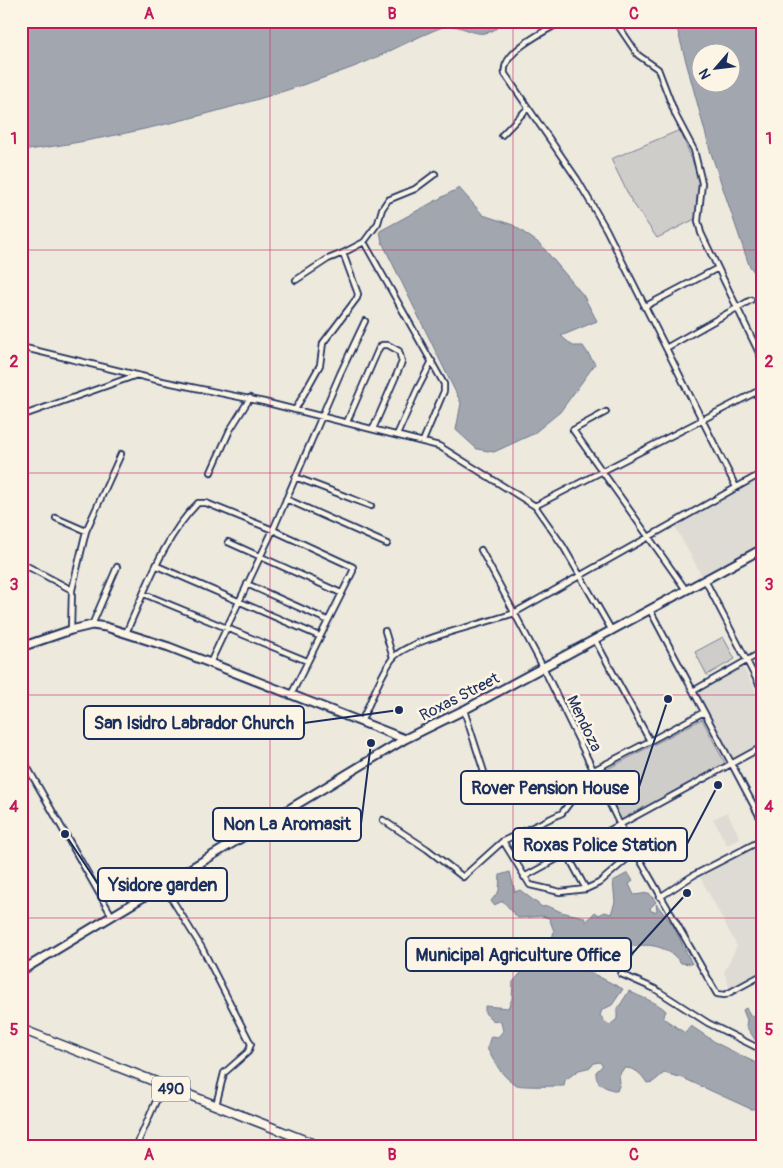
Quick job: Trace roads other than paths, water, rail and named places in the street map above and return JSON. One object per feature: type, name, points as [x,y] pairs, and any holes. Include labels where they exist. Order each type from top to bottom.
[{"type":"main road","name":"Roxas Street","points":[[21,971],[405,739],[464,710],[762,549]]},
{"type":"main road","points":[[21,647],[71,630],[92,626],[126,632],[405,739]]},
{"type":"main road","name":"490","points":[[21,1029],[322,1147]]},
{"type":"street","points":[[563,21],[520,48],[505,63],[505,74],[577,179],[606,229],[736,487]]},
{"type":"street","points":[[615,21],[638,55],[658,69],[676,116],[694,150],[702,183],[698,221],[701,233],[762,359]]},
{"type":"street","points":[[502,135],[528,108]]},
{"type":"street","points":[[296,280],[328,259],[364,242],[372,234],[384,204],[388,200],[415,189],[435,174]]},
{"type":"street","points":[[364,242],[442,381],[444,390],[423,441]]},
{"type":"street","points":[[296,410],[320,365],[323,344],[358,296],[343,253]]},
{"type":"street","points":[[644,307],[718,268]]},
{"type":"street","points":[[666,348],[751,300]]},
{"type":"street","points":[[210,663],[273,530],[355,339],[366,322]]},
{"type":"street","points":[[347,422],[379,348],[382,345],[388,345],[399,351],[402,362],[373,429]]},
{"type":"street","points":[[21,347],[323,416],[423,441],[456,455],[534,506],[582,576],[612,631]]},
{"type":"street","points":[[397,435],[416,390],[432,361]]},
{"type":"street","points":[[21,416],[137,375]]},
{"type":"street","points":[[534,506],[762,389]]},
{"type":"street","points":[[211,472],[230,430],[250,398]]},
{"type":"street","points":[[606,412],[573,430],[686,590]]},
{"type":"street","points":[[71,630],[72,590],[86,531],[121,454]]},
{"type":"street","points":[[361,722],[393,658],[421,641],[492,622],[514,613],[582,576],[648,536],[762,474]]},
{"type":"street","points":[[295,477],[371,506]]},
{"type":"street","points":[[286,499],[387,544]]},
{"type":"street","points":[[126,632],[156,566],[183,520],[198,503],[206,503],[273,530],[352,566],[353,571],[290,695]]},
{"type":"street","points":[[56,518],[86,531]]},
{"type":"street","points":[[228,542],[341,593]]},
{"type":"street","name":"Mendoza","points":[[481,550],[543,667],[634,852],[717,994],[725,996],[762,975]]},
{"type":"street","points":[[25,565],[72,590]]},
{"type":"street","points":[[156,566],[319,636]]},
{"type":"street","points":[[92,626],[117,567]]},
{"type":"street","points":[[705,580],[762,690]]},
{"type":"street","points":[[247,584],[327,620]]},
{"type":"street","points":[[144,594],[307,661]]},
{"type":"street","points":[[650,610],[762,821]]},
{"type":"street","points":[[385,631],[393,658]]},
{"type":"street","points":[[595,640],[650,742]]},
{"type":"street","points":[[693,691],[762,652]]},
{"type":"street","points":[[464,710],[492,797]]},
{"type":"street","points":[[384,820],[427,849],[463,877],[503,841],[540,822],[562,814],[594,770],[704,712]]},
{"type":"street","points":[[524,878],[762,747]]},
{"type":"street","points":[[21,756],[112,916]]},
{"type":"street","points":[[660,897],[694,875],[762,840]]},
{"type":"street","points":[[503,841],[530,885],[560,892],[586,889],[596,884],[634,852]]},
{"type":"street","points":[[567,854],[586,889]]},
{"type":"street","points":[[163,885],[202,948],[251,1044],[248,1052],[224,1073],[216,1106]]},
{"type":"street","points":[[621,974],[655,989],[708,1023],[762,1050]]},
{"type":"street","points":[[136,1147],[163,1085]]},
{"type":"place","name":"Rover Pension House","points":[[668,699]]},
{"type":"place","name":"San Isidro Labrador Church","points":[[399,710]]},
{"type":"place","name":"Non La Aromasit","points":[[371,743]]},
{"type":"place","name":"Roxas Police Station","points":[[718,785]]},
{"type":"place","name":"Ysidore garden","points":[[65,834]]},
{"type":"place","name":"Municipal Agriculture Office","points":[[687,893]]}]
